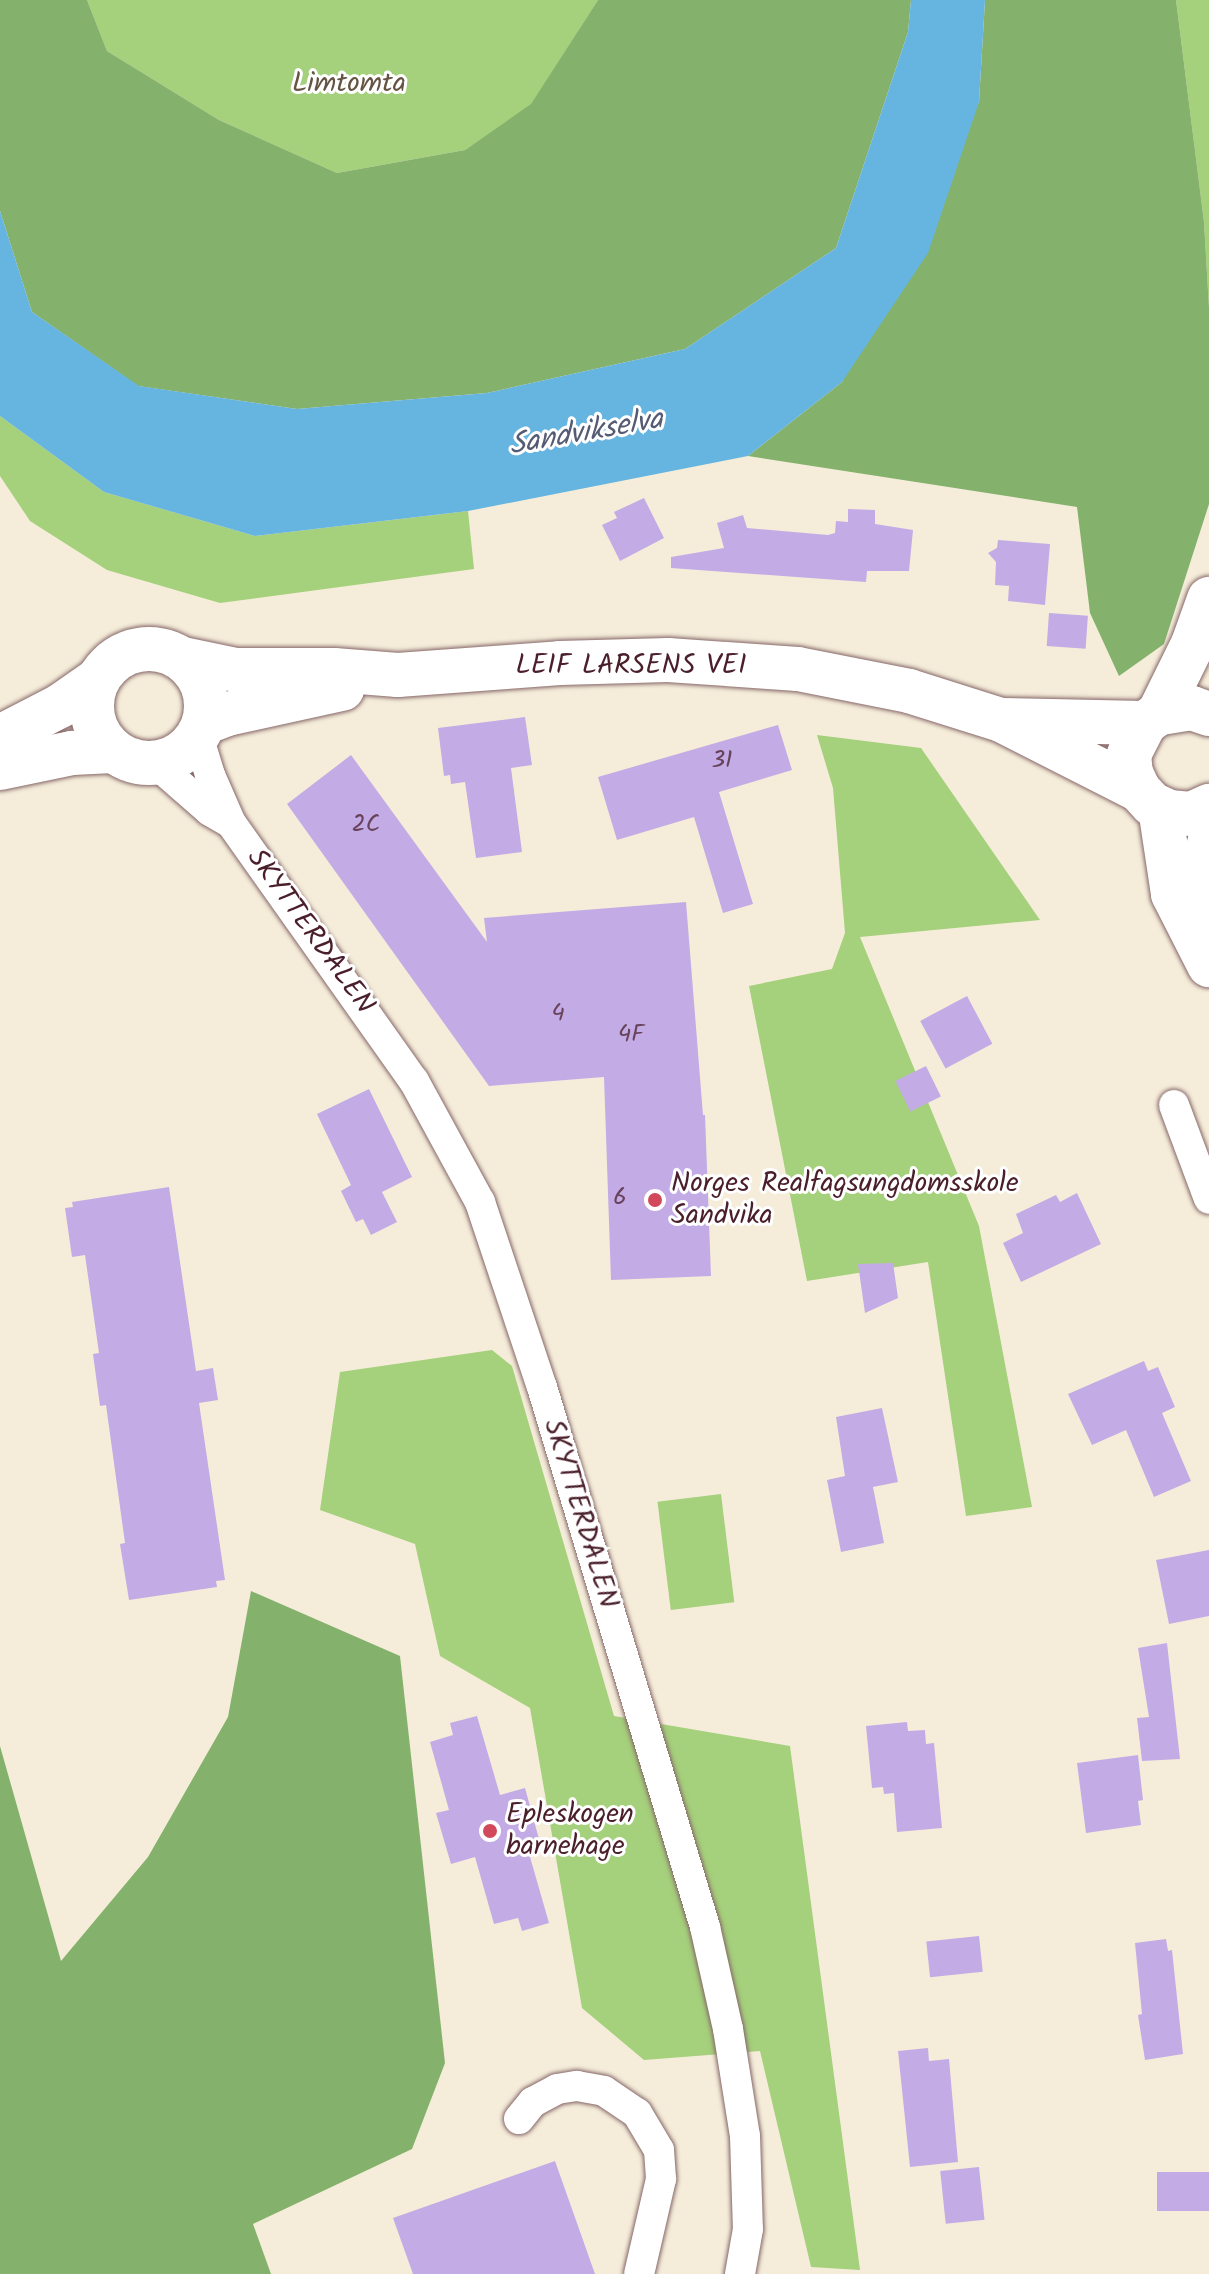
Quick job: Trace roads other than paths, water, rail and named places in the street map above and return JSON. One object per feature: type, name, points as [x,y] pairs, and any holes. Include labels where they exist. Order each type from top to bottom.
[{"type":"main road","points":[[1209,599],[1193,644],[1129,755],[1131,773],[1149,799],[1173,894],[1209,965]]},
{"type":"main road","points":[[0,737],[60,706],[96,681],[116,658],[135,649],[166,650],[183,659],[198,675],[206,694],[201,730],[181,754],[155,763],[136,762],[113,751],[102,740],[92,718],[91,701],[96,681]]},
{"type":"main road","name":"LEIF LARSENS VEI","points":[[183,659],[227,670],[334,670],[398,675]]},
{"type":"main road","name":"LEIF LARSENS VEI","points":[[201,730],[227,714],[398,675],[560,663],[727,661],[871,682],[1001,720],[1149,799]]},
{"type":"main road","name":"LEIF LARSENS VEI","points":[[1001,720],[1152,718],[1192,708],[1209,714]]},
{"type":"main road","points":[[0,768],[72,753],[113,751]]},
{"type":"main road","points":[[1149,799],[1191,814],[1209,806]]},
{"type":"main road","points":[[1209,843],[1204,884],[1209,931]]},
{"type":"street","name":"SKYTTERDALEN","points":[[201,730],[210,775],[231,823],[414,1081],[480,1202],[542,1387],[705,1927],[728,2029],[745,2136],[748,2229],[740,2274]]},
{"type":"street","name":"SKYTTERDALEN","points":[[155,763],[210,811],[231,823]]},
{"type":"street","points":[[1174,1105],[1209,1199]]},
{"type":"street","points":[[519,2119],[533,2102],[557,2089],[577,2086],[604,2091],[637,2113],[659,2150],[661,2179],[639,2274]]},
{"type":"water","name":"Sandvikselva","points":[[911,0],[985,0],[979,102],[928,253],[842,382],[748,456],[468,511],[255,536],[104,492],[0,416],[0,211],[32,312],[139,386],[297,409],[487,393],[685,349],[836,248],[908,32]]},
{"type":"place","name":"Norges Realfagsungdomsskole Sandvika","points":[[655,1200]]},
{"type":"place","name":"Epleskogen barnehage","points":[[490,1831]]},
{"type":"park label","name":"Limtomta","points":[[349,84]]}]
